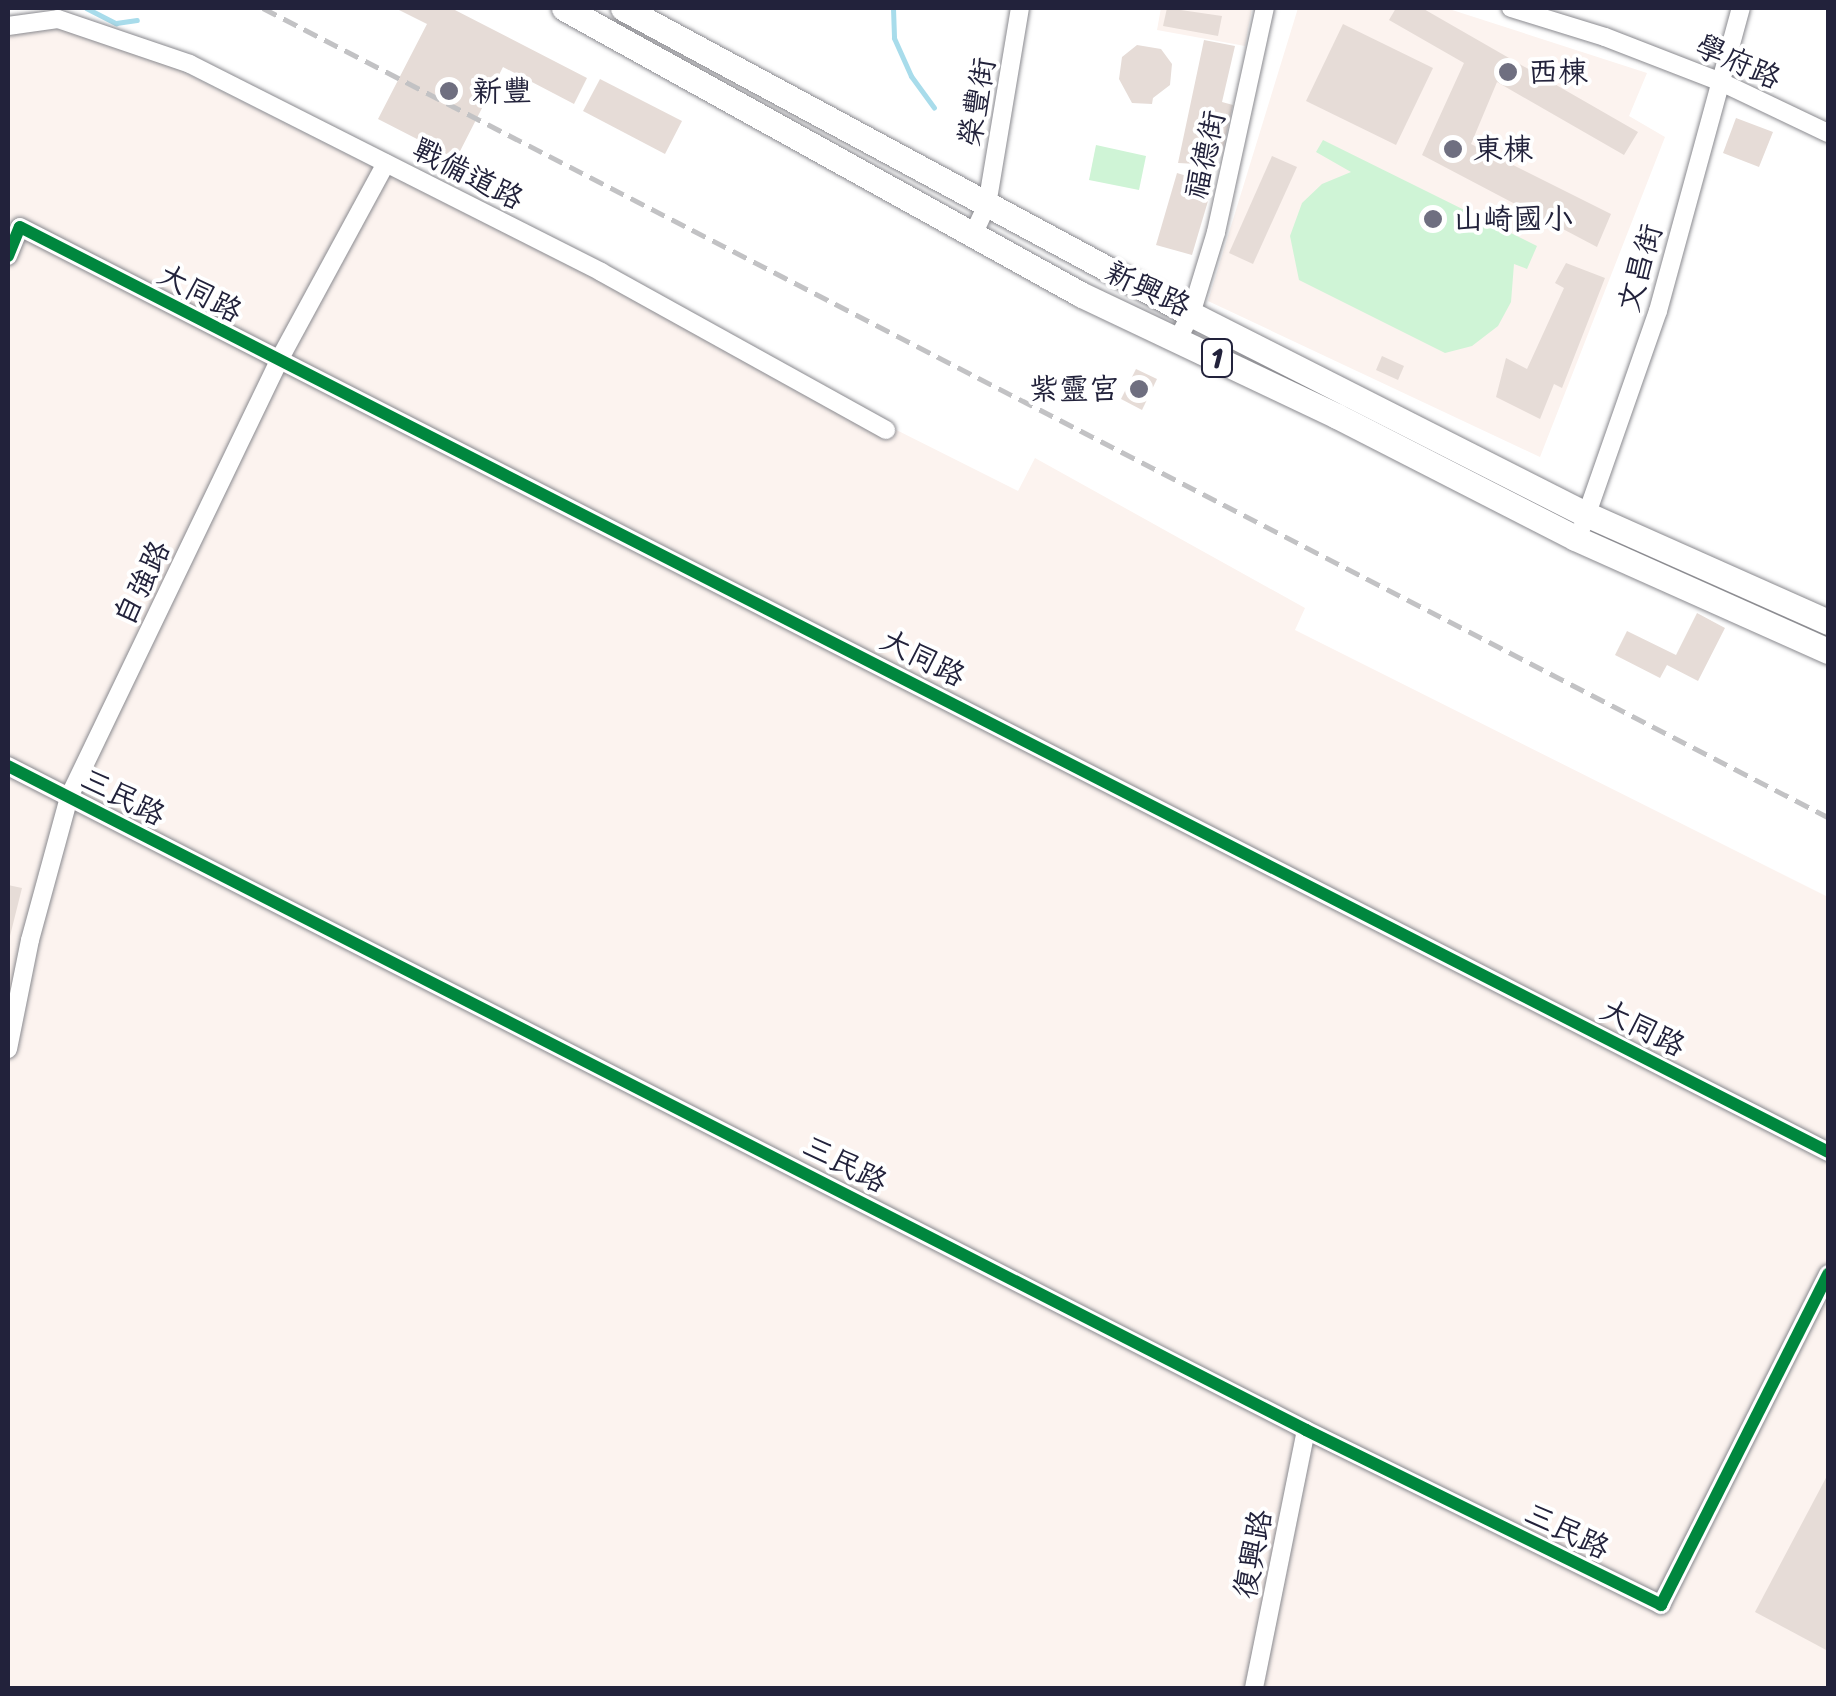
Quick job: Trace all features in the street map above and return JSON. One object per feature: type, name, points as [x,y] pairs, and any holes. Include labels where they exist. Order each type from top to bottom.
[{"type":"main road","name":"新興路","points":[[564,8],[972,237],[1178,339],[1582,527],[1828,651]]},
{"type":"main road","name":"新興路","points":[[623,8],[1582,527],[1828,622]]},
{"type":"street","name":"榮豐街","points":[[972,237],[987,205],[1020,8]]},
{"type":"street","name":"福德街","points":[[1178,339],[1191,314],[1216,232],[1266,8]]},
{"type":"street","name":"學府路","points":[[1511,8],[1605,37],[1722,82],[1828,133]]},
{"type":"street","name":"文昌街","points":[[1582,527],[1658,310],[1741,8]]},
{"type":"street","name":"戰備道路","points":[[8,26],[58,19],[190,64],[601,272],[886,430]]},
{"type":"street","name":"自強路","points":[[8,1049],[30,940],[69,798],[278,362],[386,163]]},
{"type":"street","name":"大同路","points":[[8,256],[20,227],[1828,1152]]},
{"type":"street","name":"三民路","points":[[8,766],[1306,1430],[1661,1605],[1828,1274]]},
{"type":"street","name":"復興路","points":[[1254,1688],[1306,1430]]},
{"type":"shaded area","points":[[1161,8],[1252,8],[1245,46],[1157,30]]},
{"type":"shaded area","name":"山崎國小","points":[[1298,8],[1446,8],[1647,73],[1629,116],[1665,137],[1540,457],[1208,301]]},
{"type":"shaded area","points":[[57,23],[144,52],[1018,491],[1035,458],[1305,608],[1295,630],[1828,897],[1828,1688],[8,1688],[8,34]]},
{"type":"green space","points":[[1323,140],[1537,246],[1527,269],[1514,264],[1511,302],[1498,326],[1472,346],[1445,353],[1299,280],[1290,236],[1302,203],[1322,184],[1351,172],[1316,152]]},
{"type":"green space","points":[[1096,145],[1146,156],[1139,190],[1089,180]]},
{"type":"building","points":[[395,8],[451,8],[587,78],[574,104],[503,67],[456,159],[378,119],[427,24]]},
{"type":"building","points":[[1167,8],[1222,16],[1218,36],[1163,26]]},
{"type":"building","points":[[1396,8],[1422,8],[1638,132],[1624,155],[1497,82],[1471,144],[1611,214],[1597,247],[1422,155],[1464,63],[1389,20]]},
{"type":"building","points":[[1343,24],[1433,68],[1396,145],[1306,101]]},
{"type":"building","points":[[1204,40],[1235,46],[1222,102],[1233,105],[1222,154],[1197,164],[1178,163]]},
{"type":"building","points":[[1137,45],[1161,49],[1172,64],[1170,85],[1153,98],[1152,104],[1132,103],[1119,79],[1122,57]]},
{"type":"building","points":[[600,79],[682,121],[665,154],[583,111]]},
{"type":"building","points":[[1736,118],[1773,132],[1759,167],[1723,153]]},
{"type":"building","points":[[1272,156],[1297,167],[1253,264],[1229,253]]},
{"type":"building","points":[[1177,173],[1213,184],[1192,255],[1156,245]]},
{"type":"building","points":[[1566,263],[1605,278],[1562,388],[1554,384],[1540,419],[1496,397],[1506,358],[1527,369],[1564,288],[1555,283]]},
{"type":"building","points":[[1382,356],[1404,366],[1398,380],[1376,370]]},
{"type":"building","name":"紫靈宫","points":[[1136,369],[1157,379],[1142,410],[1121,399]]},
{"type":"building","points":[[1697,613],[1725,628],[1698,681],[1667,665],[1660,678],[1615,655],[1627,631],[1676,655]]},
{"type":"building","points":[[8,885],[22,888],[9,940],[8,940]]},
{"type":"building","points":[[1828,1474],[1828,1651],[1755,1612]]},
{"type":"waterway","points":[[86,8],[116,23],[137,20]]},
{"type":"waterway","points":[[893,8],[894,38],[911,76],[934,108]]},
{"type":"railway","points":[[263,8],[1828,817]]},
{"type":"cycle path","points":[[8,256],[20,227],[1828,1152]]},
{"type":"cycle path","points":[[8,766],[1306,1430],[1661,1605],[1828,1274]]},
{"type":"place","name":"西棟","points":[[1508,72]]},
{"type":"place","name":"新豐","points":[[449,91]]},
{"type":"place","name":"東棟","points":[[1453,149]]},
{"type":"place","name":"山崎國小","points":[[1433,219]]},
{"type":"place","name":"紫靈宫","points":[[1139,389]]}]
